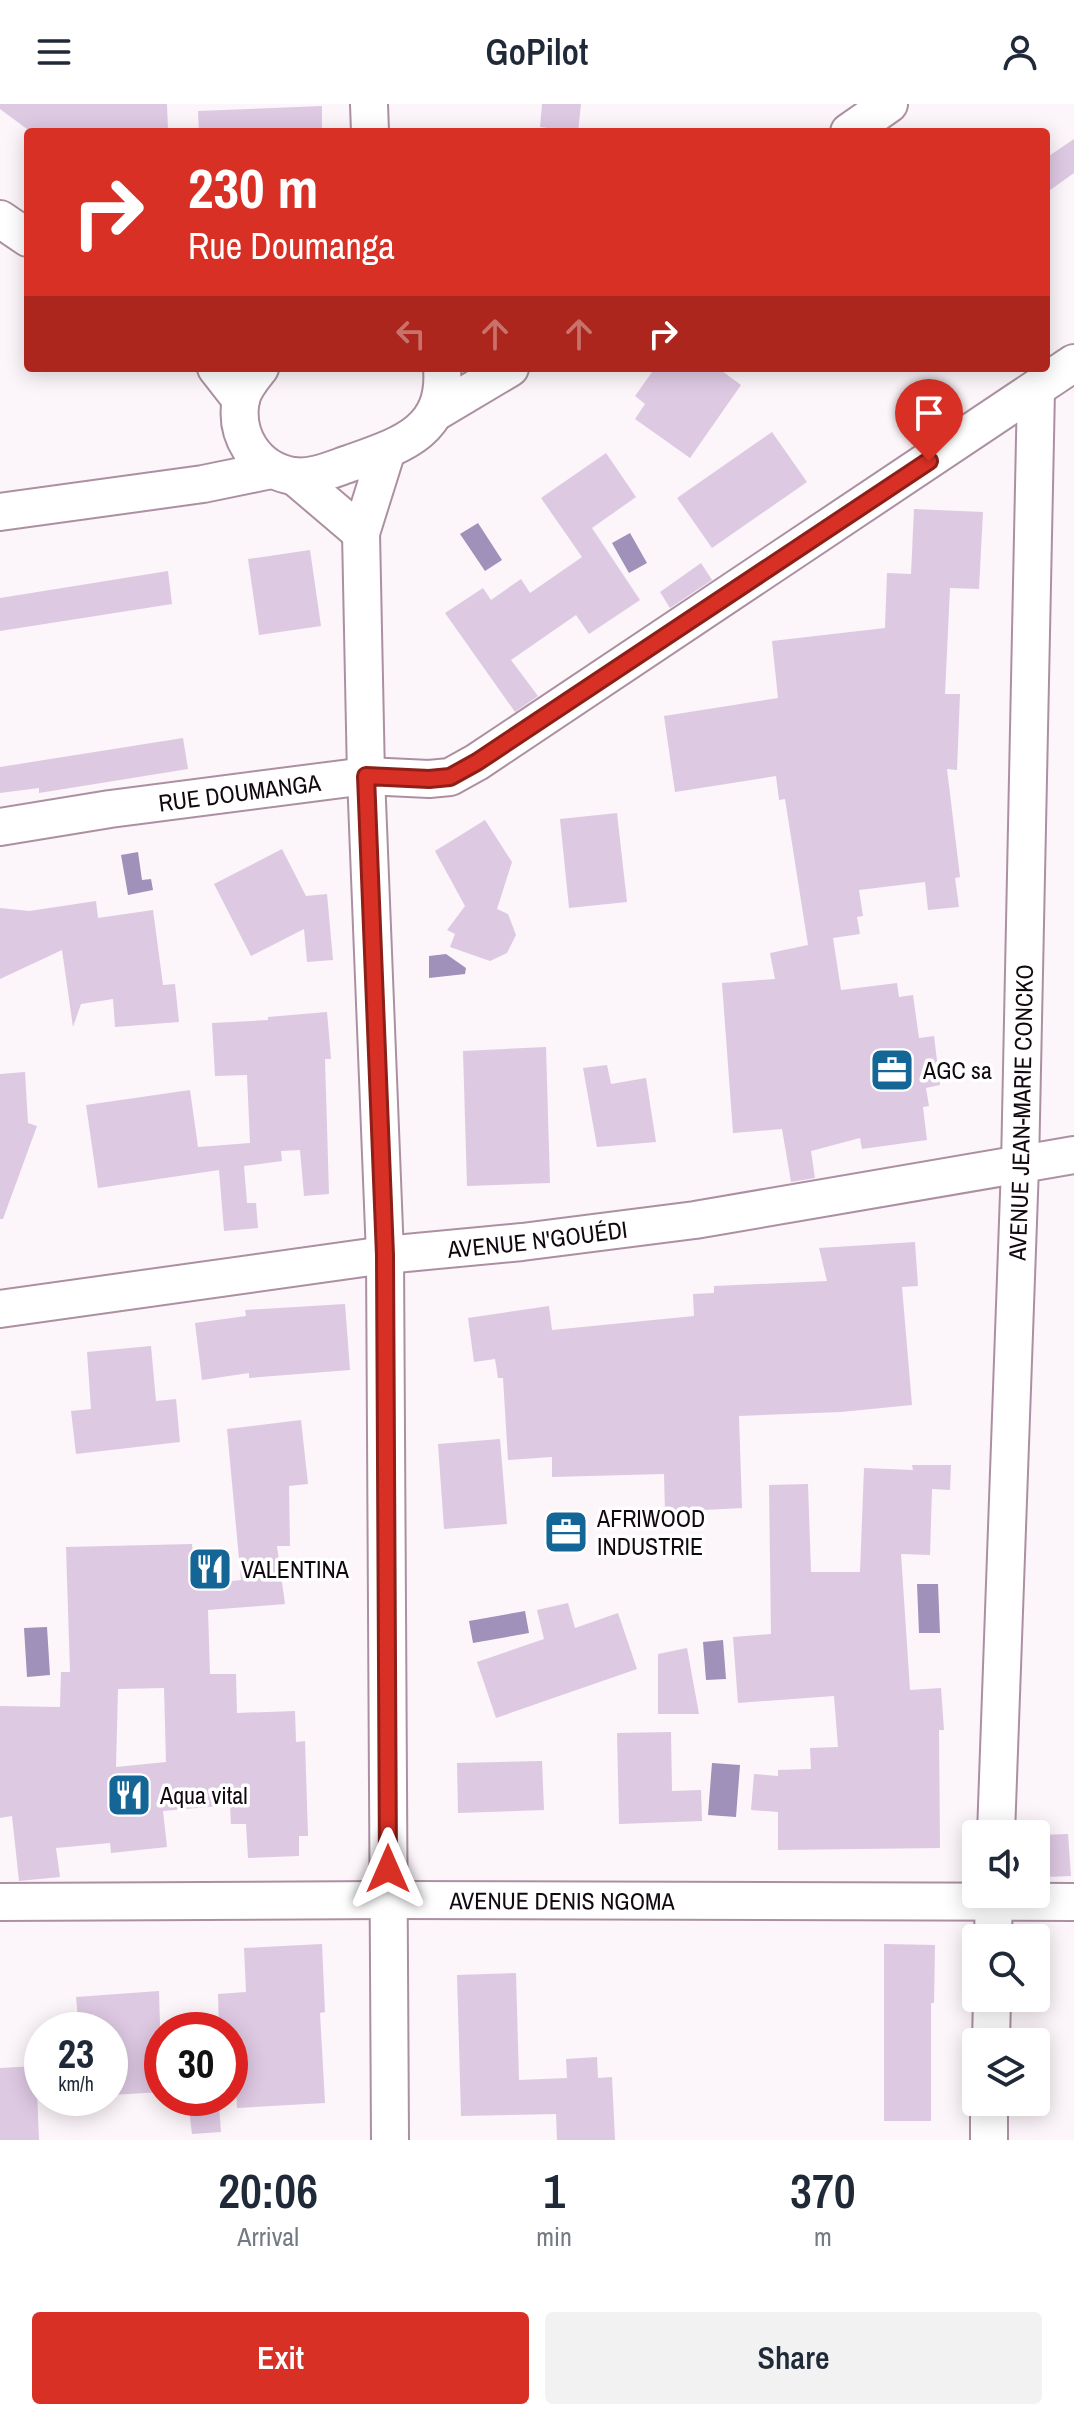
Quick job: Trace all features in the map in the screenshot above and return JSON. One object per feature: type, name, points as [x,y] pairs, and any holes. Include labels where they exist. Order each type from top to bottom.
[{"type":"street","points":[[369,104],[370,128]]},
{"type":"street","points":[[855,128],[889,104]]},
{"type":"street","points":[[0,219],[24,235]]},
{"type":"street","name":"RUE DOUMANGA","points":[[0,827],[366,776],[450,777],[477,762],[1074,363]]},
{"type":"street","points":[[218,372],[241,416],[253,454],[361,533]]},
{"type":"street","points":[[203,484],[241,416],[246,386],[257,372]]},
{"type":"street","points":[[0,512],[283,473],[318,474],[387,450],[421,431],[436,412],[443,390],[442,372]]},
{"type":"street","points":[[436,412],[503,372]]},
{"type":"street","name":"AVENUE JEAN-MARIE CONCKO","points":[[997,1820],[1020,1166],[1036,390]]},
{"type":"street","points":[[387,450],[361,533],[366,776],[385,1255],[390,2140]]},
{"type":"street","name":"AVENUE N'GOUÉDI","points":[[0,1309],[385,1255],[522,1242],[695,1220],[1074,1155]]},
{"type":"street","name":"AVENUE DENIS NGOMA","points":[[0,1902],[962,1898]]},
{"type":"street","name":"AVENUE DENIS NGOMA","points":[[1050,1901],[1074,1902]]},
{"type":"street","points":[[989,2116],[989,2140]]},
{"type":"shaded area","points":[[478,523],[502,560],[485,571],[460,534]]},
{"type":"shaded area","points":[[630,533],[647,563],[629,573],[612,543]]},
{"type":"shaded area","points":[[138,852],[142,880],[151,879],[153,890],[128,895],[121,855]]},
{"type":"shaded area","points":[[446,954],[466,968],[465,974],[429,978],[429,956]]},
{"type":"shaded area","points":[[917,1584],[938,1584],[940,1633],[919,1633]]},
{"type":"shaded area","points":[[525,1611],[529,1633],[473,1643],[469,1621]]},
{"type":"shaded area","points":[[47,1627],[50,1675],[27,1677],[24,1628]]},
{"type":"shaded area","points":[[723,1640],[726,1679],[706,1680],[703,1642]]},
{"type":"shaded area","points":[[712,1763],[740,1765],[736,1817],[708,1815]]},
{"type":"building","points":[[0,104],[167,104],[168,128],[26,128],[0,109]]},
{"type":"building","points":[[542,104],[581,104],[578,128],[540,127]]},
{"type":"building","points":[[322,106],[322,128],[199,128],[198,111]]},
{"type":"building","points":[[1074,139],[1074,173],[1050,190],[1050,155]]},
{"type":"building","points":[[652,372],[723,372],[741,385],[690,458],[635,419],[645,404],[635,396]]},
{"type":"building","points":[[772,432],[807,482],[712,548],[677,498]]},
{"type":"building","points":[[606,453],[636,497],[592,528],[640,600],[589,634],[576,615],[511,660],[538,696],[515,712],[445,613],[483,588],[491,600],[521,579],[530,593],[582,557],[541,498]]},
{"type":"building","points":[[914,509],[983,512],[979,589],[950,588],[945,694],[960,694],[957,770],[947,769],[960,877],[955,878],[959,907],[928,910],[925,882],[859,890],[863,916],[857,917],[860,934],[833,938],[841,990],[897,983],[899,997],[913,995],[919,1038],[934,1036],[940,1085],[926,1088],[929,1106],[923,1107],[927,1140],[862,1149],[860,1138],[811,1151],[815,1178],[791,1182],[782,1129],[733,1133],[722,983],[775,979],[770,953],[808,945],[785,799],[779,800],[776,776],[675,792],[664,716],[778,698],[772,641],[885,628],[887,573],[911,574]]},
{"type":"building","points":[[310,550],[321,626],[259,635],[248,559]]},
{"type":"building","points":[[701,563],[712,580],[670,608],[660,592]]},
{"type":"building","points":[[168,571],[172,604],[0,631],[0,598]]},
{"type":"building","points":[[183,738],[188,769],[39,793],[39,788],[0,793],[0,767]]},
{"type":"building","points":[[617,813],[627,902],[569,908],[560,819]]},
{"type":"building","points":[[485,820],[512,862],[497,909],[508,914],[516,935],[507,953],[490,961],[450,947],[455,934],[447,930],[465,906],[435,851]]},
{"type":"building","points":[[282,849],[306,896],[327,894],[333,960],[307,962],[304,929],[251,956],[214,884]]},
{"type":"building","points":[[96,901],[98,918],[153,910],[163,985],[175,984],[179,1022],[115,1027],[113,999],[81,1004],[73,1027],[62,950],[0,979],[0,908],[29,911]]},
{"type":"building","points":[[327,1012],[331,1059],[325,1059],[329,1194],[304,1196],[300,1150],[281,1151],[282,1161],[244,1166],[247,1203],[256,1203],[258,1228],[224,1231],[219,1170],[98,1188],[86,1105],[190,1090],[198,1147],[250,1143],[247,1075],[215,1076],[212,1023]]},
{"type":"building","points":[[546,1047],[550,1183],[467,1186],[463,1051]]},
{"type":"building","points":[[607,1065],[611,1084],[646,1078],[656,1142],[597,1147],[583,1068]]},
{"type":"building","points":[[25,1072],[28,1123],[37,1126],[3,1219],[0,1219],[0,1074]]},
{"type":"building","points":[[915,1242],[918,1286],[902,1287],[912,1405],[841,1412],[739,1416],[742,1508],[665,1512],[664,1474],[552,1477],[552,1457],[508,1460],[503,1378],[498,1378],[495,1359],[474,1362],[468,1318],[549,1306],[552,1330],[694,1316],[693,1294],[714,1293],[714,1286],[827,1281],[819,1248]]},
{"type":"building","points":[[345,1304],[350,1370],[249,1378],[249,1373],[202,1380],[195,1323],[246,1316],[245,1310]]},
{"type":"building","points":[[151,1346],[156,1401],[176,1399],[180,1442],[76,1454],[71,1411],[91,1409],[87,1352]]},
{"type":"building","points":[[301,1420],[308,1484],[289,1486],[290,1546],[277,1546],[285,1604],[208,1610],[210,1674],[236,1674],[237,1713],[295,1711],[296,1742],[305,1741],[308,1836],[299,1836],[299,1856],[248,1858],[246,1824],[231,1824],[230,1805],[163,1811],[167,1847],[111,1853],[110,1843],[56,1848],[60,1877],[19,1881],[12,1816],[0,1818],[0,1706],[60,1707],[61,1672],[70,1672],[66,1547],[192,1544],[196,1585],[241,1580],[227,1429]],"holes":[[[164,1688],[166,1762],[116,1767],[118,1689]]]},
{"type":"building","points":[[500,1439],[507,1524],[444,1529],[438,1444]]},
{"type":"building","points":[[912,1465],[951,1465],[950,1490],[932,1489],[930,1555],[901,1554],[910,1690],[941,1688],[944,1730],[939,1730],[940,1848],[778,1850],[778,1812],[751,1810],[754,1774],[778,1776],[778,1770],[811,1769],[810,1748],[838,1747],[834,1696],[738,1703],[733,1637],[771,1634],[769,1485],[808,1484],[811,1572],[860,1572],[864,1468],[913,1470]]},
{"type":"building","points":[[568,1603],[575,1628],[618,1613],[637,1669],[496,1718],[477,1662],[544,1639],[537,1610]]},
{"type":"building","points":[[687,1648],[699,1714],[658,1714],[658,1654]]},
{"type":"building","points":[[671,1732],[672,1791],[701,1790],[702,1821],[619,1824],[617,1733]]},
{"type":"building","points":[[542,1761],[544,1810],[458,1813],[457,1763]]},
{"type":"building","points":[[1068,1834],[1071,1876],[1050,1877],[1050,1835]]},
{"type":"building","points":[[322,1944],[325,2012],[320,2013],[325,2103],[248,2107],[248,2012],[218,2012],[218,1994],[246,1992],[244,1948]]},
{"type":"building","points":[[884,1944],[935,1945],[934,2003],[931,2003],[931,2121],[884,2121]]},
{"type":"building","points":[[516,1973],[519,2080],[567,2078],[566,2059],[597,2057],[598,2078],[612,2077],[615,2140],[557,2140],[556,2114],[461,2116],[457,1975]]},
{"type":"building","points":[[159,1991],[160,2012],[144,2012],[144,2093],[128,2094],[128,2012],[77,2012],[76,1997]]},
{"type":"building","points":[[24,2067],[24,2116],[38,2116],[39,2140],[0,2140],[0,2068]]},
{"type":"building","points":[[190,2116],[220,2116],[221,2132],[192,2134]]},
{"type":"place","name":"AGC sa","points":[[892,1070]]},
{"type":"place","name":"AFRIWOOD INDUSTRIE","points":[[566,1532]]},
{"type":"place","name":"VALENTINA","points":[[210,1569]]},
{"type":"place","name":"Aqua vital","points":[[129,1795]]},
{"type":"route","points":[[388,1869],[385,1255],[366,776],[450,777],[477,762],[929,461]]}]
